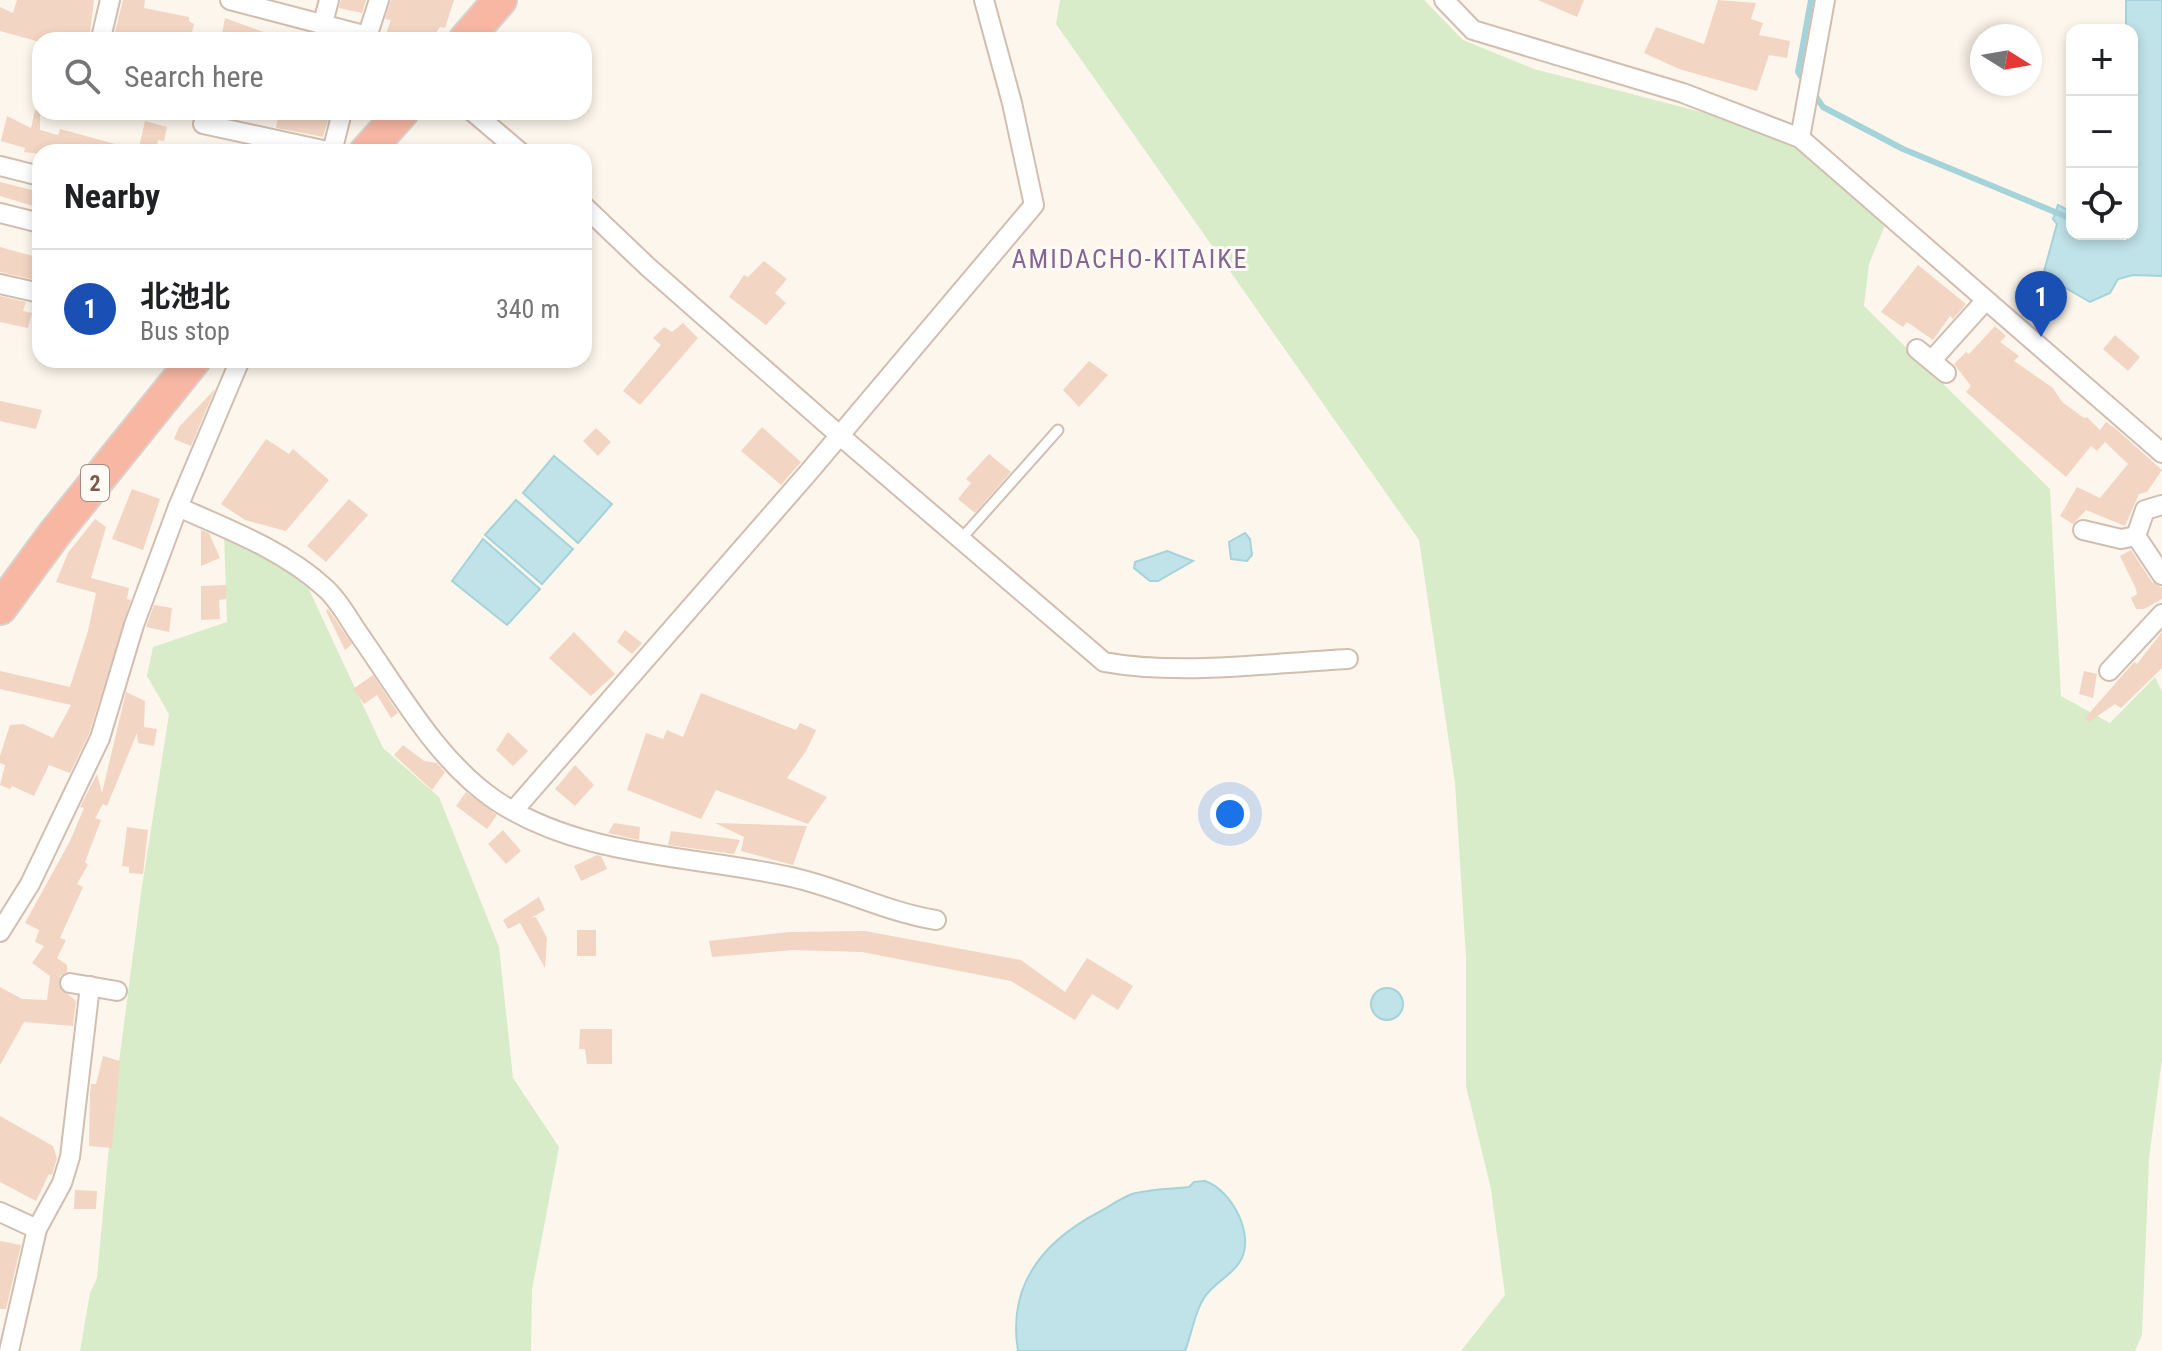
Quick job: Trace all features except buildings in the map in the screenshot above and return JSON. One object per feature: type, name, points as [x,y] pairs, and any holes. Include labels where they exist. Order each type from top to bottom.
[{"type":"highway","points":[[472,32],[500,0]]},
{"type":"highway","points":[[373,144],[395,120]]},
{"type":"highway","name":"2","points":[[0,608],[55,533],[188,368]]},
{"type":"street","points":[[102,32],[110,0]]},
{"type":"street","points":[[234,0],[349,32]]},
{"type":"street","points":[[323,23],[329,0]]},
{"type":"street","points":[[368,32],[379,0]]},
{"type":"street","points":[[514,810],[1034,205],[1012,103],[984,0]]},
{"type":"street","points":[[1444,0],[1473,30],[1683,93],[1800,138],[2162,453]]},
{"type":"street","points":[[1800,138],[1825,0]]},
{"type":"street","points":[[334,144],[340,120]]},
{"type":"street","points":[[482,120],[511,144]]},
{"type":"street","points":[[216,121],[302,144]]},
{"type":"street","points":[[0,166],[32,174]]},
{"type":"street","points":[[0,213],[32,221]]},
{"type":"street","points":[[592,214],[838,434],[1104,662],[1127,666],[1223,666],[1348,659]]},
{"type":"street","points":[[30,241],[32,236]]},
{"type":"street","points":[[0,284],[32,291]]},
{"type":"street","points":[[1946,373],[1924,354],[1985,301]]},
{"type":"street","points":[[0,932],[30,884],[100,738],[134,625],[178,507],[237,368]]},
{"type":"street","points":[[2136,536],[2145,510],[2162,505]]},
{"type":"street","points":[[178,507],[296,565],[328,590],[439,746],[493,799],[551,830],[595,843],[795,878],[910,916],[936,920]]},
{"type":"street","points":[[2083,530],[2121,539],[2136,536]]},
{"type":"street","points":[[2136,536],[2162,575]]},
{"type":"street","points":[[2109,671],[2162,614]]},
{"type":"street","points":[[70,983],[117,991]]},
{"type":"street","points":[[9,1351],[8,1321],[37,1229],[62,1183],[70,1157],[90,986]]},
{"type":"street","points":[[0,1212],[37,1229]]},
{"type":"lane","points":[[961,539],[1058,430]]},
{"type":"green space","points":[[1060,0],[1424,0],[1463,40],[1534,69],[1729,119],[1800,149],[1885,225],[1869,264],[1864,306],[2050,489],[2061,696],[2110,723],[2155,677],[2162,692],[2162,1059],[2149,1158],[2142,1335],[2135,1351],[1461,1351],[1505,1295],[1491,1189],[1466,1086],[1466,958],[1455,783],[1419,540],[1056,24]]},
{"type":"green space","points":[[224,535],[306,583],[383,748],[439,797],[499,947],[513,1078],[559,1147],[532,1290],[531,1351],[80,1351],[90,1293],[97,1278],[111,1124],[141,893],[169,714],[147,676],[153,647],[227,622]]},
{"type":"water","points":[[2126,0],[2162,0],[2162,276],[2133,275],[2118,279],[2110,293],[2090,302],[2043,275],[2057,224],[2053,219],[2058,205],[2066,209],[2066,240],[2138,240],[2138,24],[2126,24]]},
{"type":"water","points":[[554,456],[612,504],[578,543],[523,493]]},
{"type":"water","points":[[516,500],[573,549],[542,584],[485,535]]},
{"type":"water","points":[[1245,533],[1250,539],[1252,555],[1247,561],[1231,559],[1229,542]]},
{"type":"water","points":[[483,539],[540,589],[507,625],[452,581]]},
{"type":"water","points":[[1167,551],[1193,561],[1158,581],[1150,581],[1134,568],[1135,562]]},
{"type":"water","points":[[1387,988],[1398,993],[1403,1004],[1398,1015],[1387,1020],[1376,1015],[1371,1004],[1376,993]]},
{"type":"water","points":[[1205,1181],[1224,1194],[1239,1216],[1245,1240],[1244,1252],[1235,1268],[1204,1298],[1185,1351],[1018,1351],[1018,1306],[1024,1286],[1046,1251],[1079,1224],[1132,1194],[1189,1187],[1194,1182]]},
{"type":"waterway","points":[[1805,82],[1798,72],[1811,0]]},
{"type":"waterway","points":[[1812,91],[1823,107],[1903,149],[2066,217]]},
{"type":"place","name":"北池北","points":[[2041,337]]},
{"type":"district","name":"AMIDACHO-KITAIKE","points":[[1130,259]]}]
